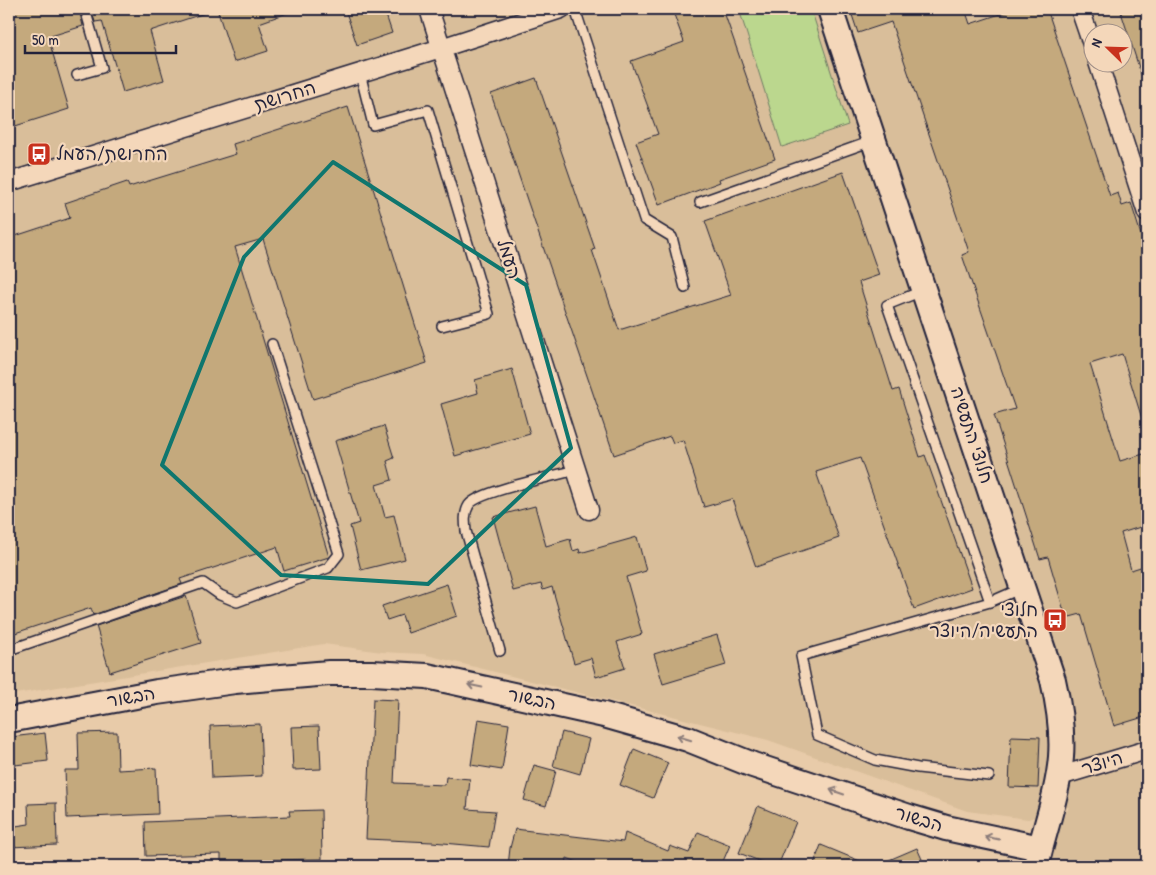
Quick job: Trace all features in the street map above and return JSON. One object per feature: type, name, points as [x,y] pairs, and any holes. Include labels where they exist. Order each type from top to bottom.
[{"type":"street","name":"העמל","points":[[429,9],[589,510]]},
{"type":"street","name":"החרושת","points":[[9,182],[561,9]]},
{"type":"street","name":"חלוצי התעשיה","points":[[830,9],[1053,680],[1060,714],[1061,759],[1038,857]]},
{"type":"street","points":[[1080,9],[1084,22]]},
{"type":"street","points":[[1101,72],[1147,213]]},
{"type":"street","name":"הבשור","points":[[9,720],[157,692],[235,681],[329,673],[427,676],[604,715],[688,739],[753,765],[909,817],[1038,857]]},
{"type":"street","name":"היוצר","points":[[1057,777],[1147,750]]},
{"type":"lane","points":[[77,75],[102,68],[85,9]]},
{"type":"lane","points":[[575,9],[644,220],[672,237],[685,288]]},
{"type":"lane","points":[[360,73],[373,125],[428,110],[488,314],[442,326]]},
{"type":"lane","points":[[700,202],[874,141]]},
{"type":"lane","points":[[924,290],[887,305],[990,602]]},
{"type":"lane","points":[[9,650],[203,583],[220,595],[237,602],[328,568],[339,554],[272,344]]},
{"type":"lane","points":[[500,651],[466,531],[465,514],[470,503],[485,494],[576,470]]},
{"type":"lane","points":[[989,776],[918,768],[875,760],[817,735],[801,656],[990,602],[1022,588]]},
{"type":"highlighted area","points":[[333,162],[526,285],[571,448],[428,584],[281,575],[162,465],[244,257]]},
{"type":"shaded area","points":[[9,9],[1147,9],[1147,866],[1046,866],[1055,834],[1069,807],[1028,819],[967,811],[768,740],[423,654],[382,652],[324,644],[9,695]]},
{"type":"green space","points":[[739,9],[811,9],[848,125],[782,147]]},
{"type":"building","points":[[9,9],[79,9],[83,26],[48,37],[69,109],[9,128]]},
{"type":"building","points":[[91,9],[208,9],[208,12],[150,31],[164,80],[123,92],[102,21],[95,22]]},
{"type":"building","points":[[217,9],[293,9],[293,11],[259,23],[268,51],[234,62]]},
{"type":"building","points":[[345,9],[384,9],[392,33],[357,45]]},
{"type":"building","points":[[672,9],[723,9],[775,159],[719,179],[720,182],[659,205],[636,142],[658,134],[631,61],[684,42]]},
{"type":"building","points":[[850,9],[965,9],[970,24],[1015,9],[1047,9],[1110,196],[1118,193],[1122,206],[1131,203],[1147,254],[1147,421],[1143,422],[1122,354],[1090,364],[1120,461],[1147,453],[1147,525],[1121,533],[1131,570],[1147,565],[1147,716],[1114,726],[1081,614],[1066,618],[1048,557],[1040,559],[994,415],[1015,409],[962,255],[969,252],[891,22],[858,33]]},
{"type":"building","points":[[1120,9],[1147,9],[1147,82],[1144,83],[1134,52],[1134,22],[1124,22]]},
{"type":"building","points":[[536,78],[595,249],[592,250],[619,330],[731,295],[705,221],[843,172],[879,275],[859,282],[893,391],[899,389],[920,457],[925,455],[972,588],[914,609],[860,458],[816,472],[839,538],[756,567],[732,499],[704,507],[683,440],[673,443],[670,436],[614,455],[491,94]]},
{"type":"building","points":[[348,107],[427,363],[313,399],[263,239],[235,247],[329,557],[284,571],[277,547],[180,579],[182,584],[93,615],[91,608],[9,635],[9,238],[70,218],[65,203],[127,182],[129,187],[236,154],[233,144]]},
{"type":"building","points":[[512,369],[530,434],[455,456],[441,404],[478,393],[475,380]]},
{"type":"building","points":[[384,426],[394,458],[387,461],[392,480],[376,485],[385,517],[394,515],[405,559],[361,570],[350,526],[359,523],[335,441]]},
{"type":"building","points":[[535,506],[546,546],[570,539],[573,551],[579,549],[580,553],[637,537],[646,571],[626,577],[642,634],[617,642],[625,668],[596,677],[591,658],[574,663],[552,587],[543,590],[541,584],[513,591],[493,517]]},
{"type":"building","points":[[447,584],[457,616],[408,633],[402,615],[387,620],[382,606]]},
{"type":"building","points":[[186,596],[201,643],[110,672],[96,626]]},
{"type":"building","points":[[717,635],[726,665],[663,684],[654,654]]},
{"type":"building","points":[[373,699],[398,700],[394,783],[445,785],[446,777],[470,779],[467,809],[495,811],[489,847],[366,839]]},
{"type":"building","points":[[478,719],[509,724],[502,770],[471,765]]},
{"type":"building","points":[[260,724],[262,776],[212,778],[210,726]]},
{"type":"building","points":[[319,726],[321,769],[293,770],[291,727]]},
{"type":"building","points":[[117,732],[118,770],[156,768],[158,814],[67,818],[65,770],[79,770],[78,733]]},
{"type":"building","points":[[562,732],[589,739],[580,774],[553,766]]},
{"type":"building","points":[[45,733],[48,761],[15,765],[11,737]]},
{"type":"building","points":[[1011,736],[1040,737],[1038,788],[1009,787]]},
{"type":"building","points":[[634,749],[668,763],[653,798],[620,785]]},
{"type":"building","points":[[534,765],[556,771],[546,806],[524,800]]},
{"type":"building","points":[[56,803],[57,845],[9,847],[9,827],[29,824],[28,804]]},
{"type":"building","points":[[758,806],[796,822],[778,866],[772,866],[739,853]]},
{"type":"building","points":[[321,810],[322,859],[266,860],[266,864],[221,866],[221,854],[146,856],[145,822],[290,816],[289,811]]},
{"type":"building","points":[[515,829],[623,842],[625,833],[668,851],[670,846],[689,853],[698,832],[730,845],[721,866],[587,866],[567,858],[566,866],[508,866]]},
{"type":"building","points":[[821,845],[872,866],[813,866]]},
{"type":"building","points":[[917,848],[925,866],[875,866]]},
{"type":"place","name":"החרושת/העמל","points":[[39,154]]},
{"type":"place","name":"חלוצי התעשיה/היוצר","points":[[1055,620]]}]
